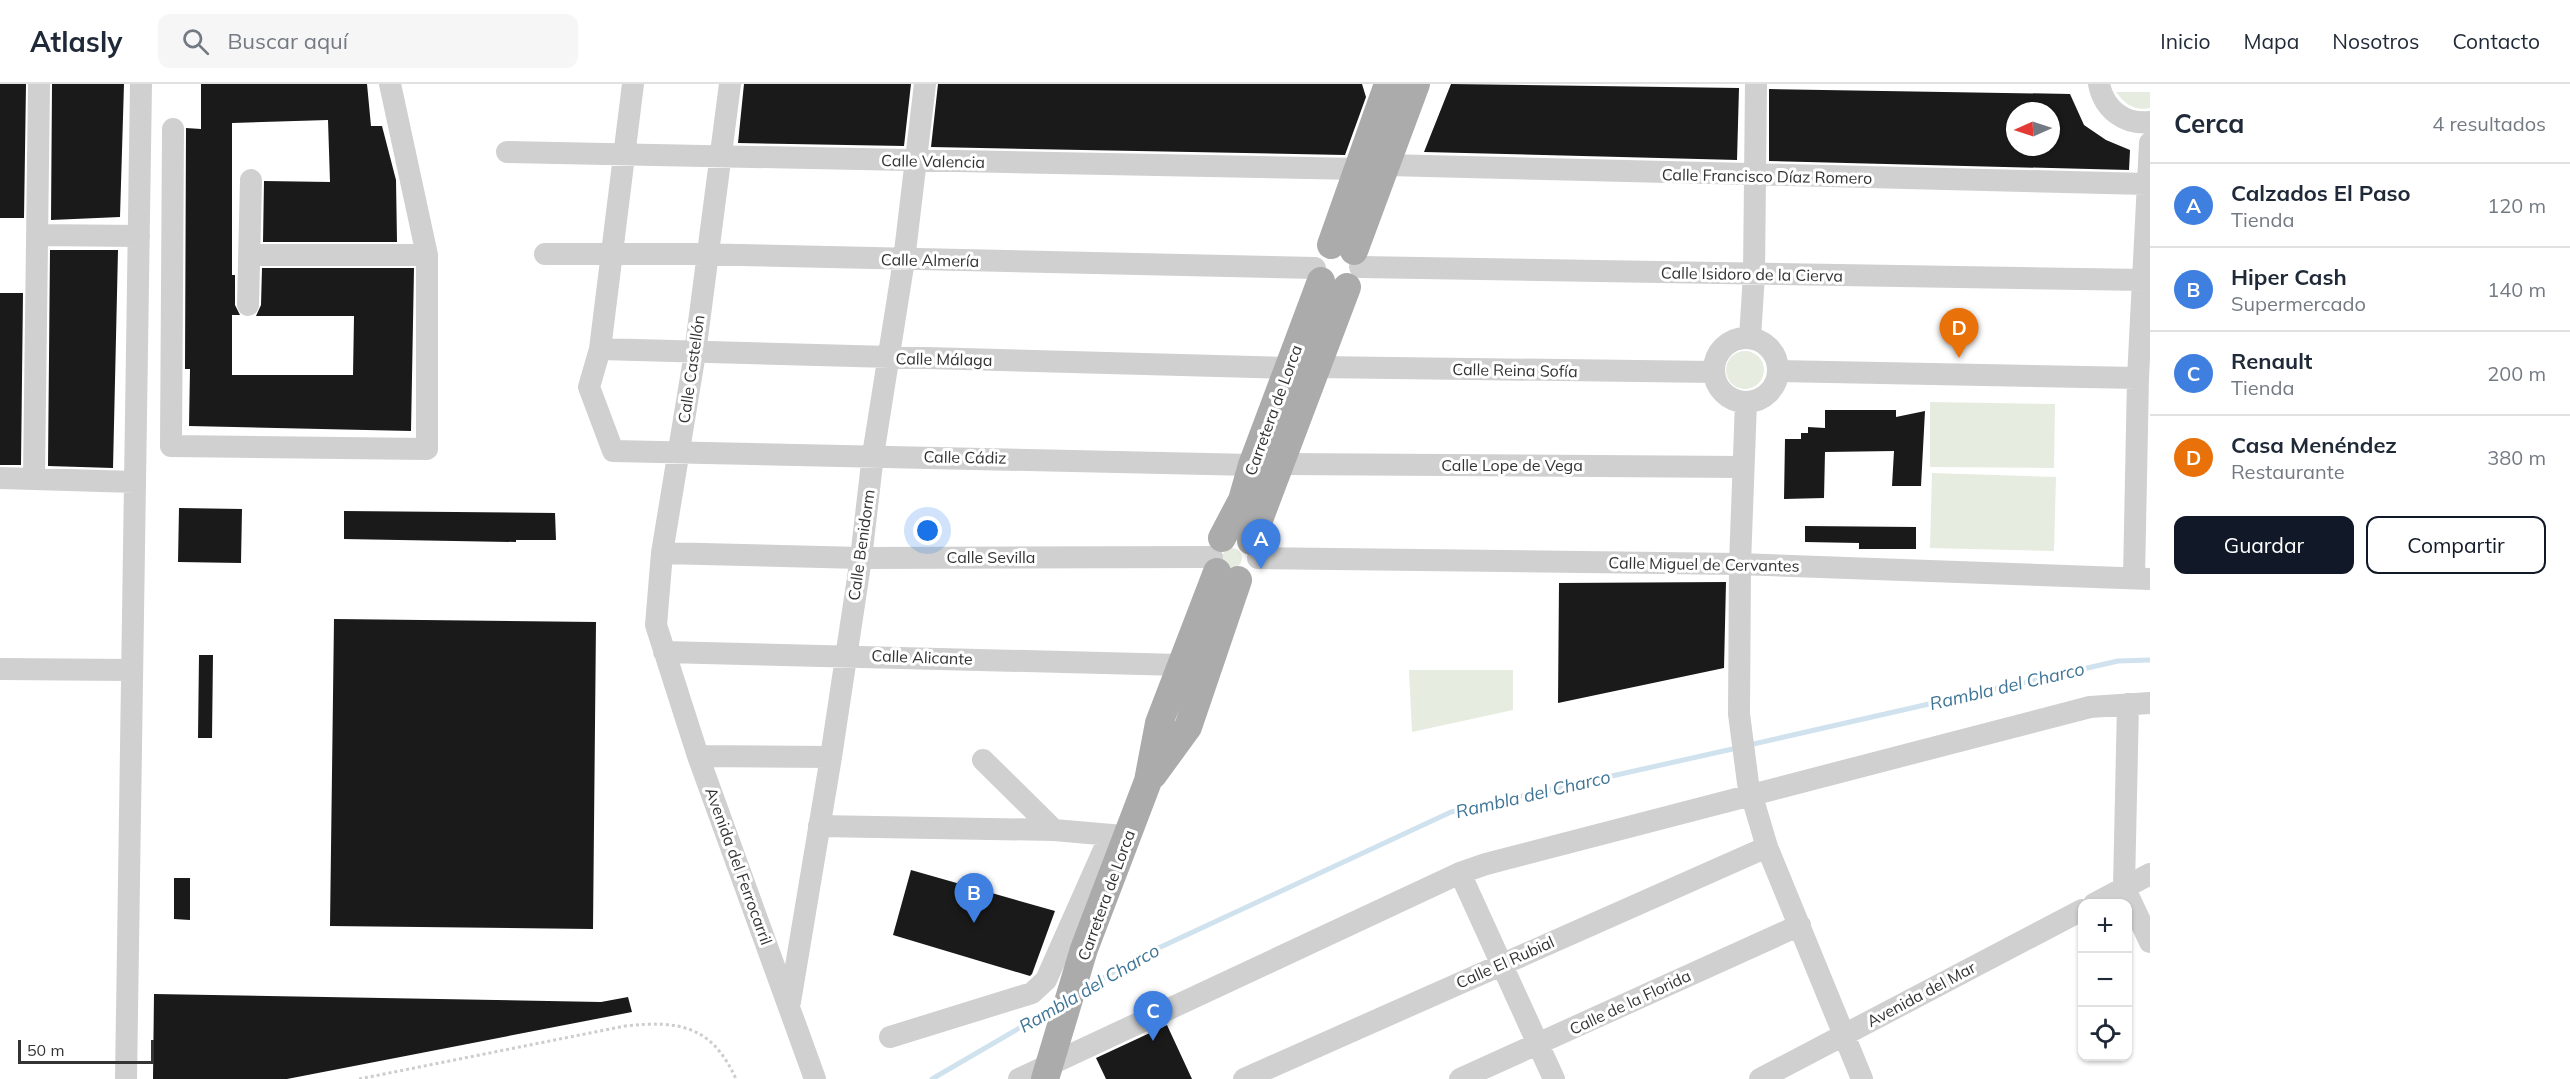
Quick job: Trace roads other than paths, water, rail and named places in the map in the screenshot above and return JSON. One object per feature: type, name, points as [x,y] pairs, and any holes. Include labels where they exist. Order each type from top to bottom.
[{"type":"main road","name":"Carretera de Lorca","points":[[1338,266],[1359,169],[1388,84]]},
{"type":"main road","name":"Carretera de Lorca","points":[[1222,562],[1250,574],[1254,549],[1281,464],[1303,367],[1338,266],[1387,165],[1416,84]]},
{"type":"main road","name":"Carretera de Lorca","points":[[1149,781],[1160,723],[1180,665],[1222,562],[1252,465],[1303,367]]},
{"type":"main road","points":[[1222,562],[1234,534],[1254,549]]},
{"type":"main road","name":"Carretera de Lorca","points":[[1051,1064],[1118,836],[1149,781],[1188,727],[1222,562]]},
{"type":"street","points":[[34,479],[39,84]]},
{"type":"street","points":[[126,1079],[141,84]]},
{"type":"street","points":[[172,129],[171,446],[426,449],[427,255],[390,84]]},
{"type":"street","points":[[600,349],[610,254],[633,84]]},
{"type":"street","name":"Calle Castellón","points":[[664,652],[656,625],[662,553],[695,353],[730,84]]},
{"type":"street","name":"Calle Benidorm","points":[[790,1004],[861,558],[887,357],[904,260],[925,84]]},
{"type":"street","points":[[1750,338],[1754,274],[1753,176],[1756,84]]},
{"type":"street","points":[[2099,84],[2105,101],[2115,113],[2130,121],[2150,122]]},
{"type":"street","points":[[2142,578],[2138,378],[2150,143]]},
{"type":"street","name":"Calle Valencia","points":[[507,152],[1359,169]]},
{"type":"street","name":"Calle Francisco Díaz Romero","points":[[1387,165],[1753,176],[2147,184]]},
{"type":"street","points":[[248,305],[251,180]]},
{"type":"street","points":[[38,235],[139,236]]},
{"type":"street","name":"Calle Almería","points":[[545,254],[1338,266]]},
{"type":"street","points":[[250,255],[427,255]]},
{"type":"street","name":"Calle Isidoro de la Cierva","points":[[1338,266],[2144,280]]},
{"type":"street","points":[[1750,338],[1769,348],[1775,357],[1778,371],[1768,393],[1759,399],[1746,402],[1737,401],[1724,394],[1716,383],[1714,372],[1715,361],[1724,347],[1735,340],[1750,338]]},
{"type":"street","name":"Calle Málaga","points":[[600,349],[1303,367]]},
{"type":"street","name":"Calle Cádiz","points":[[600,349],[589,387],[613,451],[1252,465]]},
{"type":"street","name":"Calle Reina Sofía","points":[[1303,367],[1714,372]]},
{"type":"street","points":[[1778,371],[2138,378]]},
{"type":"street","points":[[1746,402],[1740,564],[1739,714],[1749,789],[1767,847],[1862,1079]]},
{"type":"street","name":"Calle Lope de Vega","points":[[1281,464],[1743,466]]},
{"type":"street","points":[[0,478],[135,482]]},
{"type":"street","name":"Calle Miguel de Cervantes","points":[[1254,549],[2142,578]]},
{"type":"street","name":"Calle Sevilla","points":[[662,553],[861,558],[1222,562]]},
{"type":"street","name":"Calle Alicante","points":[[664,652],[1180,665]]},
{"type":"street","name":"Avenida del Ferrocarril","points":[[664,652],[698,756],[790,1004],[815,1079]]},
{"type":"street","points":[[0,669],[132,670]]},
{"type":"street","points":[[1018,1079],[1460,873],[1749,789],[2090,707],[2139,704],[2124,887],[2150,942]]},
{"type":"street","points":[[698,756],[831,757]]},
{"type":"street","points":[[983,760],[1054,831]]},
{"type":"street","points":[[819,826],[1054,831],[1118,836],[1046,980],[1032,993],[890,1037]]},
{"type":"street","name":"Calle El Rubial","points":[[1244,1079],[1501,963],[1767,847]]},
{"type":"street","points":[[1460,873],[1554,1079]]},
{"type":"street","points":[[2102,899],[2150,874]]},
{"type":"street","name":"Avenida del Mar","points":[[1760,1079],[2078,912]]},
{"type":"street","name":"Calle de la Florida","points":[[1460,1079],[1800,925]]},
{"type":"waterway","name":"Rambla del Charco","points":[[1749,745],[2118,661],[2150,660]]},
{"type":"waterway","name":"Rambla del Charco","points":[[1083,990],[1137,958],[1451,812],[1737,748]]},
{"type":"waterway","name":"Rambla del Charco","points":[[932,1079],[1057,1006]]},
{"type":"place","name":"Casa Menéndez","points":[[1959,358]]},
{"type":"place","name":"Calzados El Paso","points":[[1261,569]]},
{"type":"place","name":"Hiper Cash","points":[[974,923]]},
{"type":"place","name":"Renault","points":[[1153,1041]]}]
